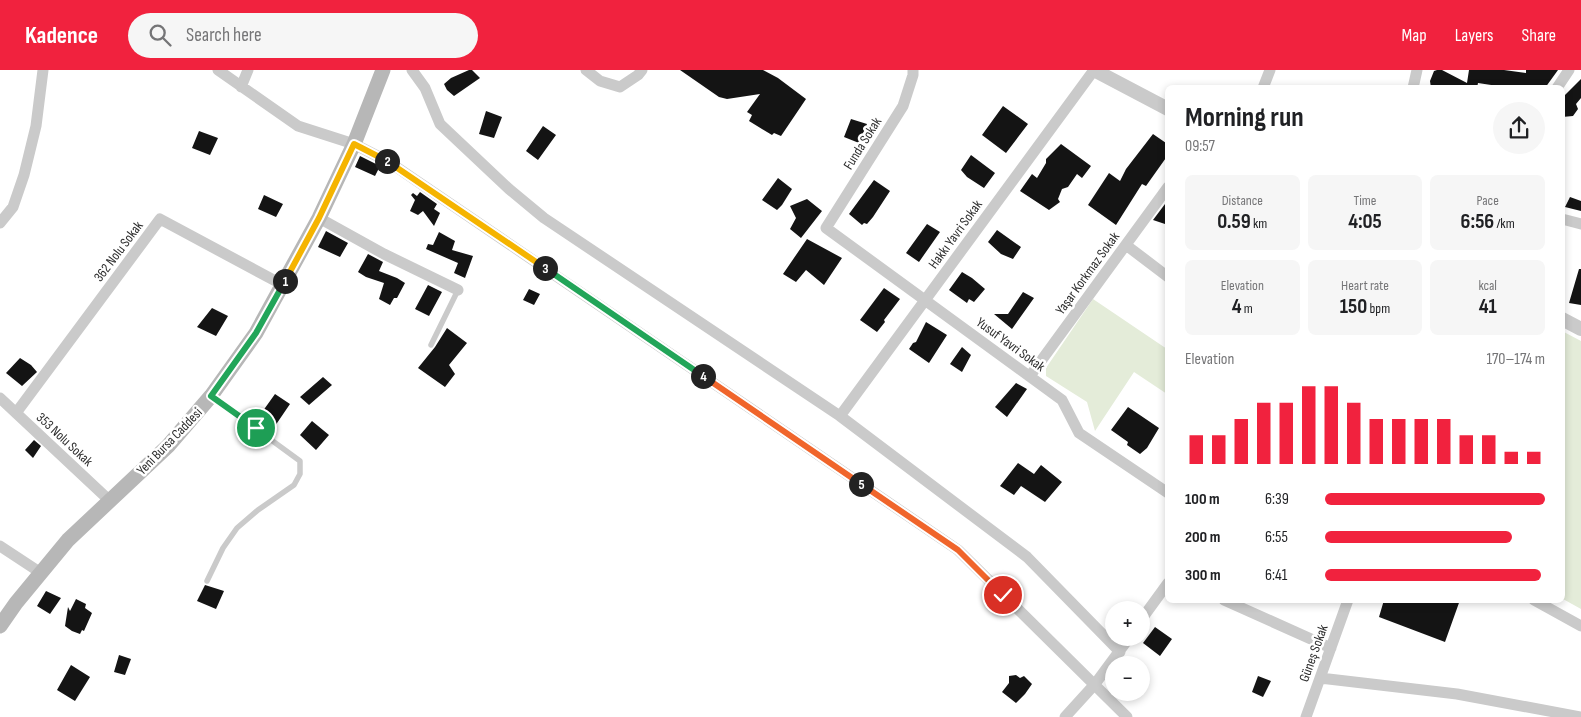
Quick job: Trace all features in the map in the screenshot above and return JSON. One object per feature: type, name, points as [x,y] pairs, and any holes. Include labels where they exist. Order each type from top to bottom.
[{"type":"main road","name":"Yeni Bursa Caddesi","points":[[0,626],[16,603],[68,540],[168,446],[211,396],[256,333],[319,218],[354,144],[383,70]]},
{"type":"street","points":[[0,223],[13,207],[24,175],[36,126],[43,70]]},
{"type":"street","points":[[218,70],[298,126],[354,144],[389,162],[958,550],[1126,717]]},
{"type":"street","points":[[241,87],[248,70]]},
{"type":"street","points":[[412,70],[425,88],[440,124],[509,189],[544,218],[840,416],[1028,557],[1120,652]]},
{"type":"street","points":[[586,70],[600,81],[620,87],[638,75],[642,70]]},
{"type":"street","name":"Funda Sokak","points":[[826,228],[902,106],[913,76],[913,70]]},
{"type":"street","points":[[1094,70],[1165,107]]},
{"type":"street","name":"Hakkı Yavri Sokak","points":[[840,416],[1094,70]]},
{"type":"street","points":[[1264,85],[1270,70]]},
{"type":"street","points":[[1414,85],[1417,70]]},
{"type":"street","points":[[1559,85],[1569,70]]},
{"type":"street","name":"Yaşar Korkmaz Sokak","points":[[1030,376],[1165,191]]},
{"type":"street","points":[[319,218],[384,254],[458,290]]},
{"type":"street","name":"362 Nolu Sokak","points":[[16,413],[160,219],[283,285]]},
{"type":"street","points":[[1565,220],[1581,224]]},
{"type":"street","name":"Yusuf Yavri Sokak","points":[[826,228],[1062,400],[1079,433],[1165,491]]},
{"type":"street","points":[[1126,245],[1165,275]]},
{"type":"street","points":[[1565,321],[1581,329]]},
{"type":"street","name":"353 Nolu Sokak","points":[[0,398],[110,501]]},
{"type":"street","points":[[0,546],[41,573]]},
{"type":"street","points":[[1150,608],[1165,587]]},
{"type":"street","points":[[1231,603],[1331,648]]},
{"type":"street","name":"Güneş Sokak","points":[[1306,717],[1347,603]]},
{"type":"street","points":[[1539,603],[1581,626]]},
{"type":"street","points":[[1065,717],[1124,646]]},
{"type":"street","points":[[1320,678],[1457,694],[1581,716]]},
{"type":"lane","points":[[431,345],[458,290]]},
{"type":"lane","points":[[207,581],[223,548],[237,528],[258,510],[294,486],[301,467],[300,461],[211,396]]},
{"type":"green space","points":[[1093,299],[1165,348],[1165,393],[1134,372],[1095,431],[1087,402],[1046,376],[1046,368]]},
{"type":"green space","points":[[1565,333],[1581,341],[1581,609],[1565,600]]},
{"type":"building","points":[[472,70],[480,78],[454,96],[447,90],[444,84],[451,78]]},
{"type":"building","points":[[680,70],[763,70],[778,78],[806,99],[781,136],[774,133],[772,135],[749,121],[752,115],[747,112],[760,94],[727,99],[719,97]]},
{"type":"building","points":[[1442,70],[1467,83],[1469,70],[1504,70],[1526,73],[1526,70],[1558,70],[1547,85],[1491,85],[1478,83],[1478,85],[1431,85],[1430,81],[1434,71]]},
{"type":"building","points":[[1581,79],[1581,98],[1576,104],[1578,109],[1573,116],[1565,117],[1565,95]]},
{"type":"building","points":[[1003,106],[1028,124],[1006,153],[982,135]]},
{"type":"building","points":[[486,111],[502,117],[494,138],[479,134]]},
{"type":"building","points":[[851,119],[867,124],[859,143],[844,137]]},
{"type":"building","points":[[543,126],[556,135],[538,160],[526,151]]},
{"type":"building","points":[[199,131],[218,138],[210,155],[192,148]]},
{"type":"building","points":[[1153,134],[1165,142],[1165,159],[1146,186],[1142,184],[1116,225],[1088,205],[1109,173],[1120,181],[1126,169]]},
{"type":"building","points":[[1061,144],[1091,166],[1082,178],[1077,174],[1068,187],[1062,189],[1058,199],[1060,202],[1049,210],[1020,191],[1032,174],[1037,178],[1046,163],[1046,159]]},
{"type":"building","points":[[971,155],[995,173],[984,188],[967,177],[961,170]]},
{"type":"building","points":[[360,156],[380,166],[375,176],[355,167]]},
{"type":"building","points":[[778,178],[792,189],[777,210],[762,200]]},
{"type":"building","points":[[874,180],[890,191],[873,217],[867,224],[864,223],[862,225],[849,214]]},
{"type":"building","points":[[420,192],[437,204],[434,209],[440,213],[434,226],[423,211],[418,215],[410,211],[415,200],[411,195],[413,193],[417,196]]},
{"type":"building","points":[[264,195],[283,204],[276,217],[258,209]]},
{"type":"building","points":[[1570,197],[1581,201],[1581,211],[1565,207]]},
{"type":"building","points":[[807,199],[822,211],[801,238],[790,229],[796,218],[790,206]]},
{"type":"building","points":[[1165,204],[1165,224],[1153,220]]},
{"type":"building","points":[[927,224],[940,232],[919,262],[906,253]]},
{"type":"building","points":[[997,230],[1021,247],[1013,259],[1001,254],[988,242]]},
{"type":"building","points":[[326,231],[348,243],[340,257],[318,247]]},
{"type":"building","points":[[439,232],[455,241],[452,250],[473,256],[465,278],[454,273],[458,263],[426,249],[428,244],[433,245]]},
{"type":"building","points":[[807,239],[842,258],[824,285],[806,270],[796,282],[783,274]]},
{"type":"building","points":[[368,254],[383,262],[379,271],[405,283],[397,298],[394,298],[390,305],[379,299],[384,283],[358,272]]},
{"type":"building","points":[[1579,269],[1581,269],[1581,305],[1569,303]]},
{"type":"building","points":[[962,272],[985,289],[974,302],[969,299],[967,303],[949,290]]},
{"type":"building","points":[[428,285],[442,292],[429,316],[415,309]]},
{"type":"building","points":[[884,288],[900,299],[877,332],[860,320]]},
{"type":"building","points":[[529,289],[540,294],[534,305],[523,300]]},
{"type":"building","points":[[1023,292],[1034,298],[1012,329],[994,314],[1008,314]]},
{"type":"building","points":[[212,308],[228,316],[216,336],[197,327]]},
{"type":"building","points":[[926,322],[947,335],[929,363],[909,349],[916,342]]},
{"type":"building","points":[[447,328],[467,343],[449,365],[455,374],[445,387],[418,368]]},
{"type":"building","points":[[962,347],[971,355],[962,372],[950,364]]},
{"type":"building","points":[[20,358],[31,365],[37,372],[22,386],[6,373]]},
{"type":"building","points":[[323,377],[332,385],[309,405],[300,397]]},
{"type":"building","points":[[1016,383],[1027,389],[1007,417],[995,407]]},
{"type":"building","points":[[275,394],[290,404],[275,426],[260,415]]},
{"type":"building","points":[[1128,407],[1159,428],[1147,448],[1140,454],[1127,445],[1128,442],[1111,430]]},
{"type":"building","points":[[312,421],[329,435],[316,450],[300,435]]},
{"type":"building","points":[[34,440],[41,446],[33,458],[25,450]]},
{"type":"building","points":[[1018,463],[1034,474],[1041,465],[1062,482],[1045,502],[1021,486],[1014,495],[1000,486]]},
{"type":"building","points":[[205,585],[224,591],[216,609],[197,601]]},
{"type":"building","points":[[46,591],[61,598],[50,614],[37,606]]},
{"type":"building","points":[[76,599],[86,604],[85,608],[92,613],[84,631],[82,630],[80,634],[65,626],[68,607],[70,611]]},
{"type":"building","points":[[1383,603],[1459,603],[1445,642],[1379,617]]},
{"type":"building","points":[[1155,627],[1172,639],[1160,656],[1147,646],[1150,646],[1150,634]]},
{"type":"building","points":[[119,655],[131,659],[125,675],[114,672]]},
{"type":"building","points":[[71,665],[90,677],[75,701],[57,690]]},
{"type":"building","points":[[1016,675],[1020,678],[1024,676],[1032,684],[1016,703],[1002,692],[1009,683],[1009,676]]},
{"type":"building","points":[[1258,676],[1271,681],[1263,697],[1252,692]]},
{"type":"route","points":[[256,428],[211,396],[256,333],[319,218],[354,144],[389,162],[958,550],[1003,595]]}]
